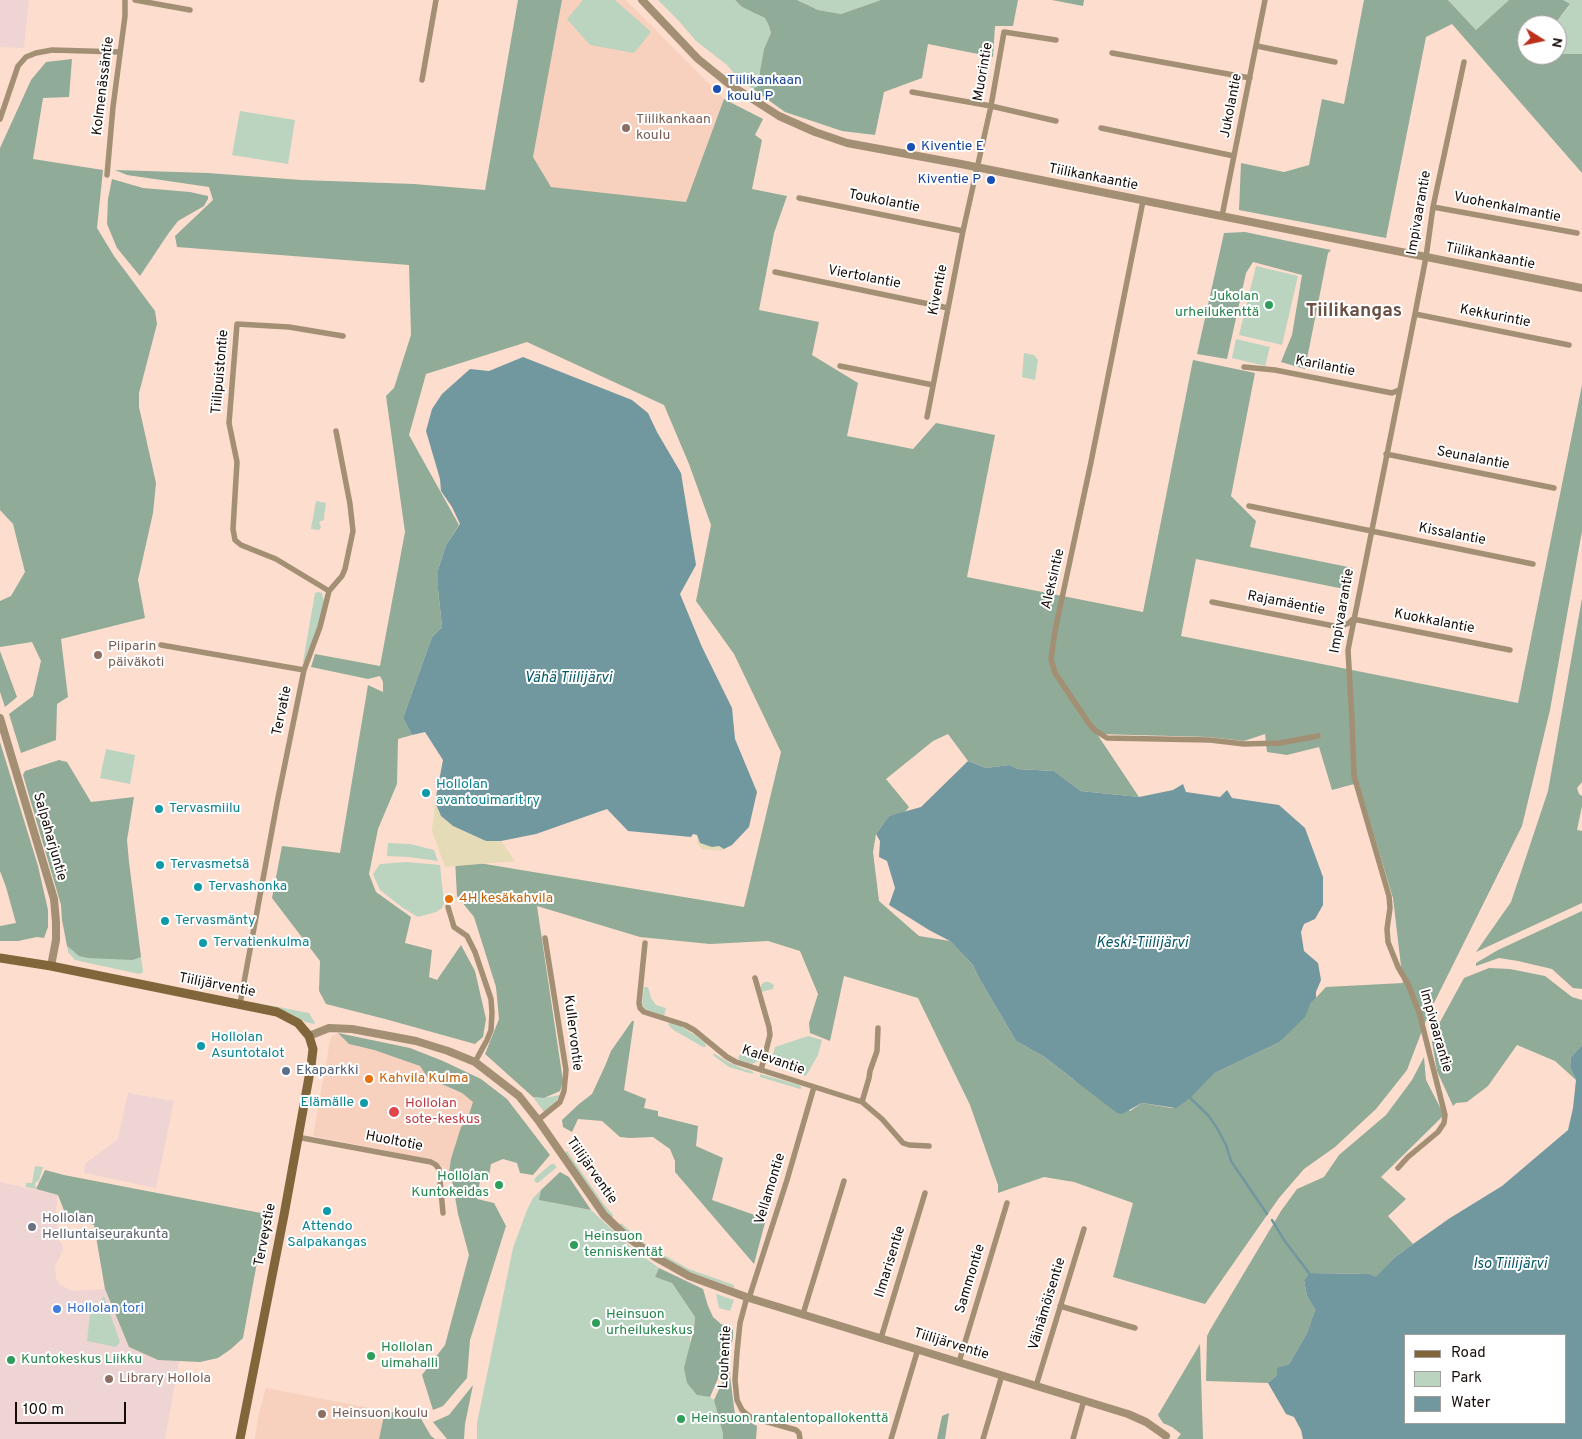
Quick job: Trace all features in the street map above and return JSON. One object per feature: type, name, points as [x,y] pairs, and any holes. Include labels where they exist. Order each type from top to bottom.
[{"type":"main road","name":"Tiilijärventie","points":[[0,958],[51,966],[277,1012],[298,1023],[309,1036]]},
{"type":"main road","name":"Terveystie","points":[[240,1439],[298,1137],[313,1049],[309,1036]]},
{"type":"street","name":"Kolmenässäntie","points":[[106,175],[126,16],[125,0]]},
{"type":"street","points":[[135,0],[190,10]]},
{"type":"street","points":[[422,80],[436,0]]},
{"type":"street","name":"Tiilikankaantie","points":[[642,0],[698,59],[729,84],[779,116],[815,132],[847,143],[977,167],[1582,288]]},
{"type":"street","name":"Jukolantie","points":[[1222,216],[1266,0]]},
{"type":"street","name":"Muorintie","points":[[977,167],[991,106],[1004,32],[1056,40]]},
{"type":"street","points":[[1256,46],[1335,62]]},
{"type":"street","points":[[0,119],[18,66],[26,57],[52,50],[120,52]]},
{"type":"street","points":[[1112,53],[1250,78]]},
{"type":"street","name":"Impivaarantie","points":[[1398,1168],[1438,1132],[1444,1123],[1445,1115],[1419,1012],[1388,942],[1389,896],[1354,776],[1347,664],[1368,530],[1415,314],[1433,207],[1464,62]]},
{"type":"street","points":[[912,92],[991,106],[1056,121]]},
{"type":"street","points":[[1101,128],[1234,156]]},
{"type":"street","name":"Kiventie","points":[[926,417],[977,167]]},
{"type":"street","name":"Toukolantie","points":[[799,198],[963,231]]},
{"type":"street","name":"Aleksintie","points":[[1143,201],[1090,470],[1050,659],[1055,673],[1090,724],[1096,731],[1107,738],[1210,740],[1244,744],[1280,743],[1318,736]]},
{"type":"street","name":"Vuohenkalmantie","points":[[1433,207],[1577,233]]},
{"type":"street","name":"Viertolantie","points":[[775,272],[948,308]]},
{"type":"street","name":"Kekkurintie","points":[[1415,314],[1569,345]]},
{"type":"street","name":"Tiilipuistontie","points":[[329,591],[276,559],[235,540],[233,529],[237,462],[229,423],[237,324],[289,327],[342,336]]},
{"type":"street","points":[[840,366],[933,384]]},
{"type":"street","name":"Karilantie","points":[[1244,367],[1275,370],[1392,394],[1399,390]]},
{"type":"street","name":"Tervatie","points":[[240,1004],[304,670],[320,628],[329,591],[342,576],[345,569],[353,531],[349,496],[336,431]]},
{"type":"street","name":"Seunalantie","points":[[1386,454],[1554,488]]},
{"type":"street","name":"Kissalantie","points":[[1250,506],[1533,564]]},
{"type":"street","name":"Rajamäentie","points":[[1212,602],[1339,627],[1349,624],[1353,619]]},
{"type":"street","name":"Kuokkalantie","points":[[1353,619],[1510,650]]},
{"type":"street","points":[[161,645],[304,670]]},
{"type":"street","name":"Salpaharjuntie","points":[[0,718],[54,899],[56,940],[51,966]]},
{"type":"street","points":[[448,907],[454,927],[467,936],[475,952],[491,999],[491,1030],[476,1062]]},
{"type":"street","name":"Kullervontie","points":[[538,1120],[560,1102],[564,1091],[566,1070],[545,938]]},
{"type":"street","name":"Kalevantie","points":[[644,944],[640,1008],[644,1012],[685,1025],[736,1062],[862,1102],[882,1119],[903,1143],[929,1146]]},
{"type":"street","points":[[755,978],[770,1035],[761,1070]]},
{"type":"street","name":"Tiilijärventie","points":[[309,1036],[329,1028],[352,1029],[416,1041],[476,1062],[519,1096],[538,1120],[604,1215],[626,1236],[655,1257],[689,1276],[748,1297],[1142,1419],[1166,1436]]},
{"type":"street","points":[[862,1102],[877,1051],[878,1028]]},
{"type":"street","name":"Vellamontie","points":[[748,1297],[787,1180],[814,1087]]},
{"type":"street","name":"Huoltotie","points":[[298,1137],[431,1162],[439,1169],[443,1213]]},
{"type":"street","points":[[802,1314],[844,1181]]},
{"type":"street","name":"Ilmarisentie","points":[[881,1338],[925,1193]]},
{"type":"street","name":"Sammontie","points":[[959,1362],[1007,1203]]},
{"type":"street","name":"Väinämöisentie","points":[[1036,1386],[1084,1229]]},
{"type":"street","name":"Louhentie","points":[[748,1297],[740,1322],[735,1380],[737,1400],[742,1410],[750,1417],[796,1430],[800,1439]]},
{"type":"street","points":[[1060,1306],[1135,1328]]},
{"type":"street","points":[[890,1439],[918,1349]]},
{"type":"street","points":[[982,1439],[1002,1375]]},
{"type":"street","points":[[1073,1439],[1084,1400]]},
{"type":"shaded area","points":[[0,0],[29,0],[24,48],[0,47]]},
{"type":"shaded area","name":"Tiilikankaan koulu","points":[[562,0],[626,0],[724,99],[686,202],[551,187],[533,157]]},
{"type":"shaded area","name":"Hollolan sote-keskus","points":[[338,1033],[349,1044],[420,1066],[428,1078],[462,1093],[474,1102],[451,1159],[449,1172],[433,1160],[313,1136],[330,1041],[332,1036]]},
{"type":"shaded area","points":[[128,1093],[174,1101],[156,1188],[85,1173],[84,1171],[85,1164],[118,1139]]},
{"type":"shaded area","points":[[0,1182],[58,1195],[55,1216],[59,1217],[55,1236],[63,1245],[63,1250],[55,1266],[56,1278],[60,1285],[73,1291],[105,1289],[129,1347],[158,1360],[179,1361],[165,1439],[0,1439]]},
{"type":"shaded area","name":"Heinsuon koulu","points":[[266,1388],[385,1411],[379,1439],[255,1439],[258,1417]]},
{"type":"green space","points":[[518,0],[562,0],[533,157],[551,187],[686,202],[724,99],[763,119],[755,135],[762,140],[752,189],[787,196],[774,233],[759,310],[819,322],[812,355],[858,383],[847,436],[913,449],[936,423],[995,435],[967,577],[1143,612],[1193,360],[1255,373],[1231,496],[1256,521],[1250,547],[1353,568],[1349,590],[1196,559],[1181,636],[1518,703],[1582,385],[1582,531],[1550,710],[1522,826],[1428,1015],[1407,1070],[1376,1109],[1335,1147],[1304,1169],[1279,1198],[1205,1304],[1113,1277],[1133,1203],[1074,1182],[1044,1177],[998,1193],[998,1185],[970,1105],[918,998],[844,976],[830,1041],[810,1033],[809,1023],[818,994],[800,951],[768,941],[710,944],[640,937],[537,906],[563,1081],[560,1091],[544,1098],[533,1097],[485,1054],[499,1019],[496,987],[474,917],[457,896],[455,859],[744,907],[781,752],[734,654],[696,601],[711,525],[689,464],[664,405],[527,342],[426,374],[409,435],[459,525],[446,545],[438,570],[442,627],[432,637],[403,718],[412,735],[398,739],[397,784],[378,829],[369,874],[376,892],[411,917],[405,943],[432,950],[429,977],[437,980],[461,945],[475,971],[486,1019],[483,1037],[475,1044],[326,1004],[319,991],[320,961],[272,898],[282,846],[340,853],[368,685],[383,692],[383,682],[380,676],[368,679],[311,667],[315,654],[380,666],[405,532],[386,396],[394,388],[411,335],[409,265],[177,247],[175,236],[213,200],[209,187],[127,175],[115,170],[414,184],[485,190]],"holes":[[[948,734],[968,761],[986,768],[1009,765],[1018,769],[1054,771],[1081,791],[1139,797],[1097,734],[1209,737],[1244,741],[1265,734],[1267,752],[1287,755],[1319,747],[1332,790],[1358,783],[1393,898],[1403,983],[1326,987],[1311,1003],[1304,1017],[1280,1042],[1215,1073],[1188,1099],[1172,1108],[1142,1103],[1130,1111],[1074,1080],[1043,1056],[1016,1041],[973,965],[950,941],[919,936],[879,901],[873,852],[876,834],[889,816],[904,813],[909,807],[886,779],[933,741]]]},
{"type":"green space","points":[[583,0],[615,0],[651,32],[634,53],[590,45],[567,19]]},
{"type":"green space","points":[[658,0],[735,0],[742,7],[765,18],[771,33],[764,49],[760,71],[760,86],[753,89],[740,80],[727,65],[696,41]]},
{"type":"green space","points":[[735,0],[797,0],[818,10],[841,14],[881,0],[1018,0],[1013,26],[995,26],[993,57],[928,44],[922,78],[884,92],[875,135],[842,131],[785,112],[753,89],[760,85],[760,71],[764,49],[771,33],[765,18],[742,7]]},
{"type":"green space","points":[[797,0],[881,0],[841,14],[818,10]]},
{"type":"green space","points":[[1052,0],[1084,0],[1083,6]]},
{"type":"green space","points":[[1364,0],[1448,0],[1476,30],[1509,0],[1563,0],[1570,4],[1562,15],[1517,15],[1517,65],[1567,65],[1567,54],[1582,54],[1582,173],[1452,24],[1426,37],[1386,238],[1239,210],[1241,163],[1284,172],[1309,165],[1322,99],[1344,104]]},
{"type":"green space","points":[[1448,0],[1509,0],[1476,30]]},
{"type":"green space","points":[[1563,0],[1582,0],[1582,54],[1567,55],[1567,15],[1562,15],[1570,5]]},
{"type":"green space","points":[[72,59],[69,97],[43,98],[33,159],[103,170],[97,228],[114,256],[155,311],[157,324],[139,393],[139,407],[156,483],[153,513],[138,580],[145,618],[61,639],[68,697],[57,704],[56,740],[21,753],[9,714],[33,696],[41,661],[32,642],[0,647],[0,601],[11,596],[25,572],[13,524],[0,510],[0,148],[31,80],[46,62]]},
{"type":"green space","points":[[240,111],[295,120],[288,164],[232,155]]},
{"type":"green space","points":[[112,179],[143,188],[190,192],[208,196],[204,206],[178,221],[140,276],[117,248],[107,224],[108,199]]},
{"type":"green space","points":[[1245,232],[1331,250],[1328,253],[1305,369],[1281,362],[1292,335],[1302,275],[1253,262],[1246,273],[1227,359],[1197,354],[1224,233]]},
{"type":"green space","name":"Jukolan urheilukenttä","points":[[1256,266],[1298,276],[1282,345],[1239,335]]},
{"type":"green space","points":[[1236,339],[1270,347],[1265,366],[1232,358]]},
{"type":"green space","points":[[1024,353],[1034,355],[1038,360],[1035,380],[1022,377]]},
{"type":"green space","points":[[316,501],[326,503],[324,520],[319,522],[321,527],[319,530],[311,529]]},
{"type":"green space","points":[[315,593],[322,593],[324,610],[303,662]]},
{"type":"green space","points":[[1582,598],[1582,782],[1577,788],[1582,796],[1582,806],[1577,830],[1582,831],[1582,903],[1476,952],[1511,902],[1548,791]]},
{"type":"green space","points":[[0,651],[17,697],[5,707],[0,692]]},
{"type":"green space","points":[[0,742],[38,866],[48,910],[48,927],[44,938],[0,941],[0,926],[16,923],[0,871]]},
{"type":"green space","points":[[106,749],[135,755],[130,784],[100,778]]},
{"type":"green space","points":[[59,760],[67,762],[91,802],[134,797],[127,840],[141,957],[133,960],[88,958],[79,956],[67,946],[61,905],[23,775],[25,771]]},
{"type":"green space","points":[[388,843],[410,844],[434,850],[438,861],[387,856]]},
{"type":"green space","points":[[406,862],[440,865],[444,903],[442,908],[436,912],[418,917],[380,890],[373,874],[380,864]]},
{"type":"green space","points":[[1582,911],[1582,989],[1573,988],[1552,969],[1518,961],[1499,958],[1476,966],[1476,963],[1498,950]]},
{"type":"green space","points":[[67,946],[74,952],[133,960],[141,957],[143,971],[139,974],[75,960],[68,952]]},
{"type":"green space","points":[[1489,968],[1510,969],[1545,976],[1572,997],[1582,1000],[1582,1045],[1571,1057],[1570,1067],[1576,1080],[1555,1061],[1517,1045],[1488,1086],[1467,1102],[1456,1103],[1453,1106],[1437,1071],[1432,1042],[1440,1022],[1464,978]]},
{"type":"green space","points":[[764,982],[774,985],[773,989],[761,992],[761,985]]},
{"type":"green space","points":[[644,987],[648,987],[651,998],[656,1005],[666,1008],[664,1016],[646,1010],[642,1005]]},
{"type":"green space","points":[[252,1002],[309,1013],[315,1023],[305,1022],[287,1012]]},
{"type":"green space","points":[[632,1021],[634,1021],[624,1090],[646,1099],[644,1108],[658,1111],[658,1116],[698,1126],[696,1146],[723,1158],[712,1200],[766,1219],[754,1264],[675,1172],[675,1161],[670,1149],[653,1137],[620,1137],[602,1121],[578,1119],[572,1132],[563,1127],[562,1120],[592,1094],[611,1051]]},
{"type":"green space","points":[[670,1022],[678,1024],[696,1036],[705,1043],[706,1047],[675,1031],[668,1024]]},
{"type":"green space","points":[[338,1033],[410,1048],[481,1079],[507,1099],[550,1155],[533,1175],[520,1173],[517,1163],[503,1159],[491,1164],[488,1182],[480,1181],[477,1199],[494,1203],[506,1226],[470,1340],[467,1378],[443,1406],[433,1410],[422,1375],[445,1345],[469,1255],[449,1172],[461,1127],[467,1121],[473,1102],[462,1093],[428,1078],[420,1066],[374,1050],[349,1044]]},
{"type":"green space","points":[[808,1036],[822,1040],[818,1055],[806,1076],[771,1062],[775,1047]]},
{"type":"green space","points":[[761,1051],[758,1061],[752,1064],[740,1061],[738,1058],[740,1054],[749,1057]]},
{"type":"green space","points":[[713,1053],[728,1062],[752,1071],[754,1074],[729,1067],[714,1056]]},
{"type":"green space","points":[[1424,1057],[1426,1080],[1444,1115],[1381,1177],[1406,1199],[1388,1216],[1413,1244],[1395,1257],[1376,1278],[1369,1274],[1309,1273],[1304,1280],[1307,1296],[1315,1310],[1307,1333],[1289,1364],[1281,1367],[1277,1375],[1268,1383],[1206,1381],[1207,1336],[1281,1211],[1297,1189],[1324,1177],[1339,1155],[1386,1115],[1412,1080]]},
{"type":"green space","points":[[760,1074],[799,1085],[802,1088],[760,1077]]},
{"type":"green space","points":[[560,1095],[556,1102],[544,1112],[533,1097],[544,1098]]},
{"type":"green space","points":[[567,1151],[613,1217],[599,1202],[565,1152]]},
{"type":"green space","points":[[551,1164],[557,1167],[538,1183],[535,1182],[534,1180],[537,1176]]},
{"type":"green space","points":[[35,1166],[43,1167],[39,1180],[35,1183],[36,1189],[26,1187],[26,1183],[32,1183]]},
{"type":"green space","points":[[45,1170],[266,1214],[243,1338],[218,1358],[200,1362],[158,1360],[129,1347],[105,1289],[94,1225],[73,1218],[65,1213],[58,1195],[36,1189]]},
{"type":"green space","points":[[560,1172],[569,1177],[591,1210],[539,1200],[541,1190]]},
{"type":"green space","name":"Heinsuon urheilukeskus","points":[[541,1190],[540,1200],[591,1210],[633,1249],[659,1268],[655,1277],[672,1283],[695,1317],[694,1329],[690,1338],[697,1395],[710,1397],[714,1400],[723,1439],[477,1439],[477,1423],[513,1248],[527,1210],[533,1198]]},
{"type":"green space","points":[[621,1223],[644,1243],[658,1252],[689,1269],[734,1285],[734,1288],[690,1272],[657,1255],[640,1243],[620,1225]]},
{"type":"green space","points":[[659,1268],[703,1289],[713,1317],[721,1324],[733,1329],[729,1353],[710,1397],[697,1395],[687,1383],[684,1368],[694,1329],[695,1317],[672,1283],[655,1277]]},
{"type":"green space","points":[[716,1294],[734,1300],[730,1311],[719,1308]]},
{"type":"green space","points":[[104,1296],[120,1342],[116,1347],[87,1341],[90,1315]]},
{"type":"green space","points":[[1200,1344],[1203,1439],[1177,1439],[1181,1434],[1163,1423],[1158,1415]]},
{"type":"green space","points":[[729,1368],[735,1415],[757,1426],[756,1439],[723,1439],[714,1400]]},
{"type":"green space","points":[[473,1385],[464,1439],[447,1439],[433,1422],[449,1415]]},
{"type":"green space","points":[[385,1411],[420,1417],[431,1436],[435,1439],[379,1439]]},
{"type":"green space","points":[[949,1413],[945,1439],[937,1439],[942,1416]]},
{"type":"sand","points":[[435,802],[441,816],[453,826],[486,841],[501,841],[515,861],[445,867],[432,831]]},
{"type":"sand","points":[[697,837],[700,843],[719,846],[724,849],[721,851],[702,849],[697,843]]},
{"type":"water","name":"Vähä Tiilijärvi","points":[[523,357],[632,400],[648,413],[681,473],[696,565],[680,594],[702,647],[732,708],[735,739],[757,792],[749,827],[732,845],[724,849],[719,846],[712,847],[700,843],[697,835],[693,834],[691,837],[628,831],[607,809],[536,834],[501,841],[486,841],[453,826],[441,816],[435,802],[443,760],[425,732],[412,735],[403,718],[432,637],[442,627],[438,570],[446,545],[460,524],[452,507],[441,491],[440,479],[426,431],[432,409],[442,394],[470,369],[489,371]]},
{"type":"water","name":"Keski-Tiilijärvi","points":[[968,761],[986,768],[1009,765],[1018,769],[1054,771],[1081,791],[1139,797],[1173,790],[1183,784],[1186,792],[1220,797],[1227,790],[1232,798],[1279,805],[1305,828],[1323,877],[1323,905],[1315,919],[1304,924],[1301,932],[1304,951],[1318,963],[1321,980],[1316,992],[1316,998],[1311,1003],[1305,1017],[1280,1042],[1215,1073],[1190,1098],[1176,1108],[1142,1103],[1122,1114],[1117,1113],[1043,1056],[1016,1041],[973,965],[950,941],[889,905],[895,888],[887,861],[879,857],[880,841],[876,834],[889,816],[921,807]]},
{"type":"water","name":"Iso Tiilijärvi","points":[[1582,1045],[1582,1439],[1303,1439],[1301,1430],[1294,1417],[1286,1414],[1268,1383],[1277,1375],[1277,1368],[1289,1364],[1307,1333],[1315,1310],[1307,1296],[1304,1280],[1309,1273],[1369,1274],[1376,1277],[1395,1257],[1450,1218],[1502,1186],[1568,1130],[1576,1080],[1570,1067],[1571,1057]]},
{"type":"waterway","points":[[1190,1098],[1208,1115],[1217,1128],[1226,1145],[1231,1161],[1267,1214]]},
{"type":"waterway","points":[[1272,1220],[1284,1240],[1309,1273]]},
{"type":"place","name":"Tiilikankaan koulu P","points":[[717,89]]},
{"type":"place","name":"Tiilikankaan koulu","points":[[626,128]]},
{"type":"place","name":"Kiventie E","points":[[911,147]]},
{"type":"place","name":"Kiventie P","points":[[991,180]]},
{"type":"place","name":"Jukolan urheilukenttä","points":[[1269,305]]},
{"type":"place","name":"Piiparin päiväkoti","points":[[98,655]]},
{"type":"place","name":"Hollolan avantouimarit ry","points":[[426,793]]},
{"type":"place","name":"Tervasmiilu","points":[[159,809]]},
{"type":"place","name":"Tervasmetsä","points":[[160,865]]},
{"type":"place","name":"Tervashonka","points":[[198,887]]},
{"type":"place","name":"4H kesäkahvila","points":[[449,899]]},
{"type":"place","name":"Tervasmänty","points":[[165,921]]},
{"type":"place","name":"Tervatienkulma","points":[[203,943]]},
{"type":"place","name":"Hollolan Asuntotalot","points":[[201,1046]]},
{"type":"place","name":"Ekaparkki","points":[[286,1071]]},
{"type":"place","name":"Kahvila Kulma","points":[[369,1079]]},
{"type":"place","name":"Elämälle","points":[[364,1103]]},
{"type":"place","name":"Hollolan sote-keskus","points":[[394,1112]]},
{"type":"place","name":"Hollolan Kuntokeidas","points":[[499,1185]]},
{"type":"place","name":"Attendo Salpakangas","points":[[327,1211]]},
{"type":"place","name":"Hollolan Helluntaiseurakunta","points":[[32,1227]]},
{"type":"place","name":"Heinsuon tenniskentät","points":[[574,1245]]},
{"type":"place","name":"Hollolan tori","points":[[57,1309]]},
{"type":"place","name":"Heinsuon urheilukeskus","points":[[596,1323]]},
{"type":"place","name":"Hollolan uimahalli","points":[[371,1356]]},
{"type":"place","name":"Kuntokeskus Liikku","points":[[11,1360]]},
{"type":"place","name":"Library Hollola","points":[[109,1379]]},
{"type":"place","name":"Heinsuon koulu","points":[[322,1414]]},
{"type":"place","name":"Heinsuon rantalentopallokenttä","points":[[681,1419]]},
{"type":"district","name":"Tiilikangas","points":[[1354,312]]}]
